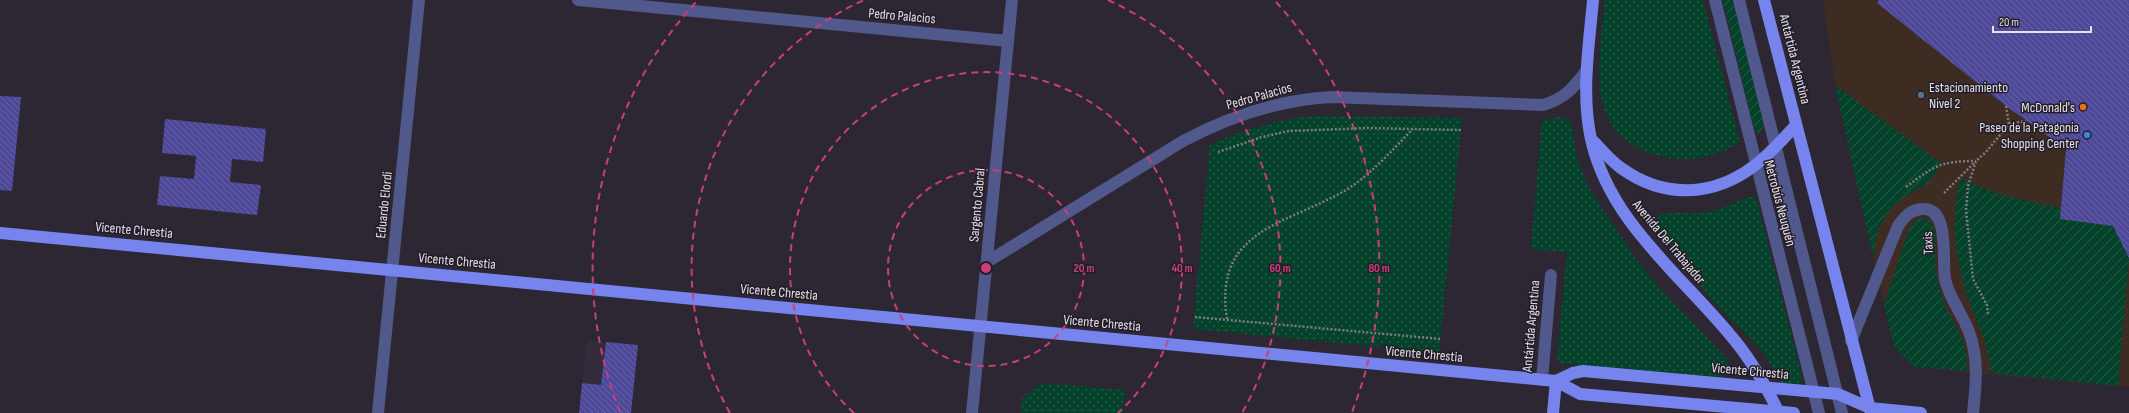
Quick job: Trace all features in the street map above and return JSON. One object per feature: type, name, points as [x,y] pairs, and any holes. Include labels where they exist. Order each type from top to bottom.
[{"type":"main road","points":[[1587,70],[1594,0]]},
{"type":"main road","name":"Antártida Argentina","points":[[1764,0],[1796,125]]},
{"type":"main road","name":"Avenida Del Trabajador","points":[[1587,70],[1586,104],[1591,138],[1600,168],[1614,196],[1650,246],[1731,335],[1766,388],[1778,412]]},
{"type":"main road","points":[[1591,138],[1621,168],[1656,186],[1677,191],[1699,190],[1720,185],[1740,176],[1775,148],[1796,125]]},
{"type":"main road","points":[[1796,125],[1870,410]]},
{"type":"main road","name":"Vicente Chrestia","points":[[0,232],[1542,380],[1556,382],[1580,394],[1794,413]]},
{"type":"main road","name":"Vicente Chrestia","points":[[1556,382],[1573,373],[1583,372],[1838,394],[1870,410]]},
{"type":"main road","points":[[1553,413],[1556,382]]},
{"type":"main road","name":"Vicente Chrestia","points":[[1855,413],[1870,410],[1921,413]]},
{"type":"street","name":"Eduardo Elordi","points":[[378,413],[419,0]]},
{"type":"street","name":"Pedro Palacios","points":[[578,0],[1008,41]]},
{"type":"street","name":"Sargento Cabral","points":[[972,413],[1012,0]]},
{"type":"street","name":"Metrobús Neuquén","points":[[1715,0],[1755,165],[1819,413]]},
{"type":"street","name":"Metrobús Neuquén","points":[[1739,0],[1842,413]]},
{"type":"street","name":"Pedro Palacios","points":[[987,262],[1182,141],[1206,129],[1254,110],[1302,98],[1331,97],[1543,105],[1553,102],[1568,94],[1587,70]]},
{"type":"street","name":"Taxis","points":[[1851,341],[1898,226],[1906,214],[1918,209],[1928,209],[1937,216],[1942,225],[1945,279],[1952,299],[1969,330],[1975,349],[1977,372],[1973,413]]},
{"type":"street","name":"Antártida Argentina","points":[[1542,380],[1551,275]]},
{"type":"path","points":[[2006,106],[2009,124]]},
{"type":"path","points":[[1928,209],[1986,152],[2009,124],[2026,121]]},
{"type":"path","points":[[1217,152],[1262,137],[1290,132],[1368,128],[1461,130]]},
{"type":"path","points":[[1227,319],[1224,302],[1227,273],[1235,258],[1244,247],[1258,235],[1275,224],[1345,190],[1363,178],[1413,129]]},
{"type":"path","points":[[1976,161],[1968,186],[1966,210],[1973,279],[1987,305],[1988,320]]},
{"type":"path","points":[[1194,317],[1441,339]]},
{"type":"shaded area","points":[[1823,0],[2129,0],[2129,387],[1914,367],[1894,347],[1835,85]]},
{"type":"shaded area","points":[[587,341],[638,345],[631,413],[579,413]]},
{"type":"green space","points":[[1605,0],[1703,0],[1740,142],[1713,155],[1685,159],[1665,157],[1638,148],[1620,135],[1608,117],[1602,96],[1599,73]]},
{"type":"green space","points":[[1723,0],[1735,0],[1763,123],[1763,129],[1758,134],[1753,125]]},
{"type":"green space","points":[[1835,85],[1942,164],[1927,184],[1904,197],[1891,208],[1878,229],[1873,257]]},
{"type":"green space","points":[[1313,116],[1462,118],[1439,352],[1193,329],[1210,145],[1235,134],[1260,126]]},
{"type":"green space","points":[[1558,117],[1567,119],[1571,124],[1577,159],[1590,190],[1638,262],[1656,284],[1725,357],[1730,366],[1726,375],[1716,377],[1557,363],[1567,252],[1531,249],[1542,121]]},
{"type":"green space","points":[[1960,178],[2001,195],[2061,208],[2060,219],[2113,226],[2129,258],[2118,386],[1991,373],[1988,352],[1968,298],[1957,254],[1955,238],[1955,208]]},
{"type":"green space","points":[[1750,197],[1755,197],[1757,201],[1802,377],[1800,389],[1784,387],[1762,351],[1708,296],[1657,227],[1658,216],[1663,214],[1704,213],[1717,210]]},
{"type":"green space","points":[[1926,218],[1933,225],[1936,239],[1935,254],[1939,286],[1945,305],[1964,344],[1967,371],[1914,367],[1894,347],[1884,305],[1907,235],[1913,222]]},
{"type":"green space","points":[[1041,383],[1125,390],[1122,413],[1021,413],[1022,398]]},
{"type":"building","name":"Paseo de la Patagonia Shopping Center","points":[[1879,0],[2129,0],[2129,258],[2113,226],[2060,219],[2066,149],[2006,106],[1877,3]]},
{"type":"building","points":[[0,96],[21,97],[12,191],[0,190]]},
{"type":"building","points":[[165,119],[266,129],[263,162],[232,159],[230,182],[261,185],[257,215],[157,205],[160,176],[194,179],[196,156],[162,153]]},
{"type":"building","points":[[606,342],[638,345],[631,413],[579,413],[582,383],[601,385]]},
{"type":"place","name":"Estacionamiento Nivel 2","points":[[1921,95]]},
{"type":"place","name":"McDonald's","points":[[2083,107]]},
{"type":"place","name":"Paseo de la Patagonia Shopping Center","points":[[2087,135]]}]
